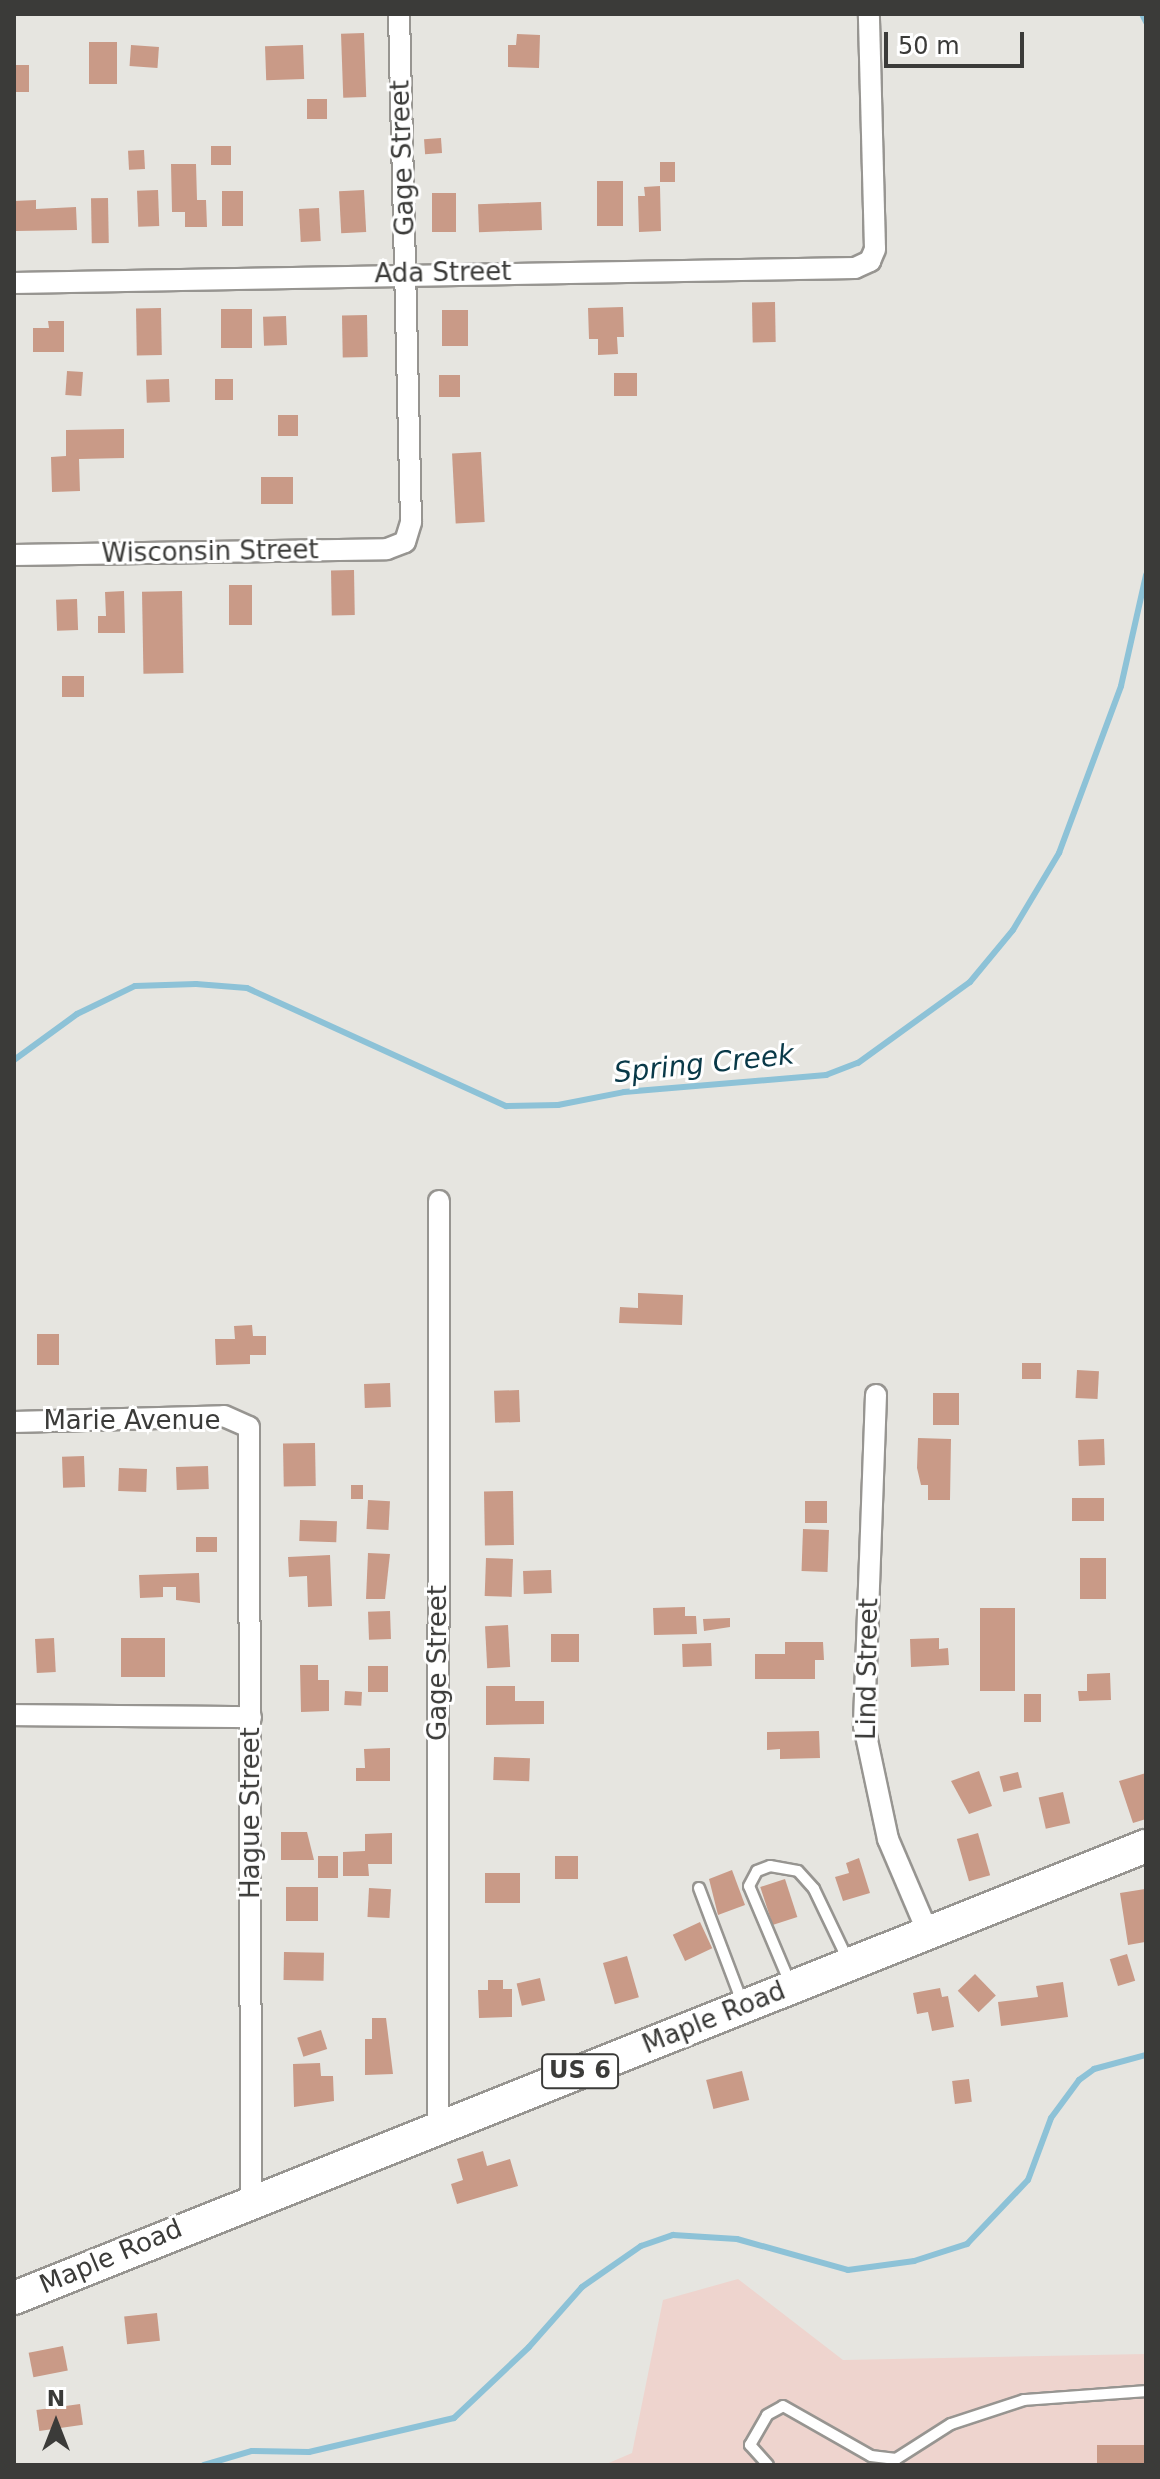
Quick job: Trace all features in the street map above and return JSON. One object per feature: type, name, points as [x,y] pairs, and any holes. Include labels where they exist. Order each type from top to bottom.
[{"type":"main road","name":"Maple Road","points":[[14,2298],[251,2199],[1146,1846]]},
{"type":"street","name":"Gage Street","points":[[399,14],[411,522],[405,542]]},
{"type":"street","name":"Ada Street","points":[[14,283],[855,268],[870,261],[875,249],[869,14]]},
{"type":"street","name":"Wisconsin Street","points":[[14,555],[387,549],[405,542]]},
{"type":"street","name":"Gage Street","points":[[438,2126],[439,1201]]},
{"type":"street","name":"Lind Street","points":[[876,1395],[864,1726],[888,1839],[928,1933]]},
{"type":"street","name":"Marie Avenue","points":[[14,1422],[224,1416],[249,1427]]},
{"type":"street","name":"Hague Street","points":[[249,1427],[251,2199]]},
{"type":"street","points":[[14,1715],[251,1717]]},
{"type":"lane","points":[[792,1987],[749,1886],[757,1871],[770,1866],[798,1871],[814,1889],[850,1964]]},
{"type":"lane","points":[[699,1888],[743,2006]]},
{"type":"lane","points":[[768,2465],[750,2445],[767,2415],[783,2406],[871,2456],[894,2462],[951,2424],[1024,2400],[1146,2391]]},
{"type":"shaded area","points":[[738,2279],[843,2360],[1146,2354],[1146,2465],[604,2465],[632,2453],[663,2300]]},
{"type":"building","points":[[364,33],[366,97],[343,98],[341,34]]},
{"type":"building","points":[[517,34],[540,35],[539,68],[508,67],[508,45],[516,45]]},
{"type":"building","points":[[89,42],[117,42],[117,84],[89,84]]},
{"type":"building","points":[[131,45],[159,47],[157,68],[130,66]]},
{"type":"building","points":[[303,45],[304,79],[266,80],[265,46]]},
{"type":"building","points":[[14,65],[29,65],[29,92],[14,92]]},
{"type":"building","points":[[307,99],[327,99],[327,119],[307,119]]},
{"type":"building","points":[[441,138],[442,153],[425,154],[424,139]]},
{"type":"building","points":[[211,146],[231,146],[231,165],[211,165]]},
{"type":"building","points":[[144,150],[145,169],[129,170],[128,151]]},
{"type":"building","points":[[660,162],[675,162],[675,182],[660,182]]},
{"type":"building","points":[[171,164],[196,164],[197,200],[206,200],[207,227],[185,227],[185,212],[172,212]]},
{"type":"building","points":[[597,181],[623,181],[623,226],[597,226]]},
{"type":"building","points":[[660,186],[661,231],[639,232],[638,196],[645,196],[644,187]]},
{"type":"building","points":[[158,190],[159,226],[138,227],[137,191]]},
{"type":"building","points":[[364,190],[366,232],[341,233],[339,191]]},
{"type":"building","points":[[222,191],[243,191],[243,226],[222,226]]},
{"type":"building","points":[[432,193],[456,193],[456,232],[432,232]]},
{"type":"building","points":[[91,198],[108,198],[109,243],[92,243]]},
{"type":"building","points":[[36,200],[36,209],[76,207],[77,230],[15,231],[14,201]]},
{"type":"building","points":[[541,202],[542,230],[479,232],[478,204]]},
{"type":"building","points":[[319,208],[321,241],[301,242],[299,209]]},
{"type":"building","points":[[752,302],[775,302],[776,342],[753,342]]},
{"type":"building","points":[[623,307],[624,337],[617,337],[618,354],[598,355],[598,339],[589,339],[588,308]]},
{"type":"building","points":[[136,308],[161,308],[162,355],[137,355]]},
{"type":"building","points":[[221,309],[252,309],[252,348],[221,348]]},
{"type":"building","points":[[442,310],[468,310],[468,346],[442,346]]},
{"type":"building","points":[[342,315],[367,315],[368,357],[343,357]]},
{"type":"building","points":[[286,316],[287,345],[264,346],[263,317]]},
{"type":"building","points":[[48,321],[64,321],[64,352],[33,352],[33,328],[49,328]]},
{"type":"building","points":[[67,371],[83,372],[81,396],[65,395]]},
{"type":"building","points":[[614,373],[637,373],[637,396],[614,396]]},
{"type":"building","points":[[439,375],[460,375],[460,397],[439,397]]},
{"type":"building","points":[[169,379],[170,402],[147,403],[146,380]]},
{"type":"building","points":[[215,379],[233,379],[233,400],[215,400]]},
{"type":"building","points":[[278,415],[298,415],[298,436],[278,436]]},
{"type":"building","points":[[124,429],[124,458],[79,459],[80,491],[52,492],[51,457],[66,456],[66,430]]},
{"type":"building","points":[[481,452],[485,522],[456,523],[452,454]]},
{"type":"building","points":[[261,477],[293,477],[293,504],[261,504]]},
{"type":"building","points":[[331,570],[354,570],[355,615],[332,615]]},
{"type":"building","points":[[229,585],[252,585],[252,625],[229,625]]},
{"type":"building","points":[[124,591],[125,633],[98,633],[98,616],[106,616],[105,592]]},
{"type":"building","points":[[182,591],[183,673],[143,674],[142,592]]},
{"type":"building","points":[[77,599],[78,630],[57,631],[56,600]]},
{"type":"building","points":[[62,676],[84,676],[84,697],[62,697]]},
{"type":"building","points":[[638,1293],[683,1295],[682,1325],[619,1323],[620,1307],[638,1308]]},
{"type":"building","points":[[252,1325],[253,1336],[266,1336],[266,1355],[250,1355],[250,1364],[216,1365],[215,1339],[235,1339],[234,1326]]},
{"type":"building","points":[[37,1334],[59,1334],[59,1365],[37,1365]]},
{"type":"building","points":[[1022,1363],[1041,1363],[1041,1379],[1022,1379]]},
{"type":"building","points":[[1077,1370],[1099,1371],[1098,1399],[1076,1398]]},
{"type":"building","points":[[390,1383],[391,1407],[365,1408],[364,1384]]},
{"type":"building","points":[[519,1390],[520,1422],[495,1423],[494,1391]]},
{"type":"building","points":[[933,1393],[959,1393],[959,1425],[933,1425]]},
{"type":"building","points":[[918,1438],[951,1439],[950,1500],[928,1500],[928,1485],[921,1485],[917,1468]]},
{"type":"building","points":[[1104,1439],[1105,1465],[1079,1466],[1078,1440]]},
{"type":"building","points":[[315,1443],[316,1486],[284,1487],[283,1444]]},
{"type":"building","points":[[84,1456],[85,1487],[63,1488],[62,1457]]},
{"type":"building","points":[[208,1466],[209,1489],[177,1490],[176,1467]]},
{"type":"building","points":[[119,1468],[147,1469],[146,1492],[118,1491]]},
{"type":"building","points":[[351,1485],[363,1485],[363,1499],[351,1499]]},
{"type":"building","points":[[513,1491],[514,1545],[485,1545],[484,1492]]},
{"type":"building","points":[[1072,1498],[1104,1498],[1104,1521],[1072,1521]]},
{"type":"building","points":[[368,1500],[390,1501],[388,1530],[366,1529]]},
{"type":"building","points":[[805,1501],[827,1501],[827,1523],[805,1523]]},
{"type":"building","points":[[300,1520],[337,1521],[336,1542],[299,1541]]},
{"type":"building","points":[[803,1529],[829,1530],[828,1572],[802,1571]]},
{"type":"building","points":[[196,1537],[217,1537],[217,1552],[196,1552]]},
{"type":"building","points":[[368,1553],[390,1554],[385,1599],[366,1599]]},
{"type":"building","points":[[330,1555],[332,1606],[308,1607],[307,1576],[289,1577],[288,1557]]},
{"type":"building","points":[[486,1558],[513,1559],[512,1597],[485,1596]]},
{"type":"building","points":[[1080,1558],[1106,1558],[1106,1599],[1080,1599]]},
{"type":"building","points":[[551,1570],[552,1593],[524,1594],[523,1571]]},
{"type":"building","points":[[199,1573],[200,1603],[176,1600],[176,1587],[163,1587],[163,1597],[140,1598],[139,1575]]},
{"type":"building","points":[[685,1607],[685,1616],[696,1616],[697,1634],[654,1635],[653,1608]]},
{"type":"building","points":[[980,1608],[1015,1608],[1015,1691],[980,1691]]},
{"type":"building","points":[[390,1611],[391,1639],[369,1640],[368,1612]]},
{"type":"building","points":[[730,1618],[730,1627],[704,1631],[703,1619]]},
{"type":"building","points":[[508,1625],[510,1667],[487,1668],[485,1626]]},
{"type":"building","points":[[551,1634],[579,1634],[579,1662],[551,1662]]},
{"type":"building","points":[[54,1638],[56,1672],[37,1673],[35,1639]]},
{"type":"building","points":[[121,1638],[165,1638],[165,1677],[121,1677]]},
{"type":"building","points":[[939,1638],[939,1649],[948,1648],[949,1665],[911,1667],[910,1639]]},
{"type":"building","points":[[785,1642],[823,1642],[824,1660],[815,1660],[815,1679],[755,1679],[755,1654],[785,1654]]},
{"type":"building","points":[[711,1643],[712,1666],[683,1667],[682,1644]]},
{"type":"building","points":[[300,1665],[318,1665],[318,1680],[329,1680],[329,1711],[301,1712]]},
{"type":"building","points":[[368,1666],[388,1666],[388,1692],[368,1692]]},
{"type":"building","points":[[1110,1673],[1111,1700],[1079,1701],[1078,1691],[1087,1691],[1087,1674]]},
{"type":"building","points":[[486,1686],[515,1686],[515,1701],[544,1701],[544,1724],[486,1725]]},
{"type":"building","points":[[345,1691],[362,1692],[361,1706],[344,1705]]},
{"type":"building","points":[[1024,1694],[1041,1694],[1041,1722],[1024,1722]]},
{"type":"building","points":[[819,1731],[820,1758],[780,1759],[780,1749],[767,1750],[767,1732]]},
{"type":"building","points":[[390,1748],[390,1781],[356,1781],[356,1768],[365,1768],[364,1749]]},
{"type":"building","points":[[494,1757],[530,1758],[529,1781],[493,1780]]},
{"type":"building","points":[[979,1771],[992,1806],[969,1814],[951,1781]]},
{"type":"building","points":[[1018,1772],[1022,1788],[1003,1792],[1000,1777]]},
{"type":"building","points":[[1146,1773],[1146,1819],[1133,1823],[1119,1781]]},
{"type":"building","points":[[1063,1792],[1070,1823],[1046,1829],[1039,1798]]},
{"type":"building","points":[[281,1832],[307,1832],[314,1860],[281,1860]]},
{"type":"building","points":[[392,1833],[392,1864],[368,1864],[369,1876],[343,1876],[343,1852],[365,1851],[365,1834]]},
{"type":"building","points":[[978,1833],[990,1875],[969,1881],[957,1839]]},
{"type":"building","points":[[318,1856],[338,1856],[338,1878],[318,1878]]},
{"type":"building","points":[[555,1856],[578,1856],[578,1879],[555,1879]]},
{"type":"building","points":[[859,1858],[870,1893],[843,1901],[835,1877],[849,1873],[846,1863]]},
{"type":"building","points":[[732,1870],[745,1905],[718,1915],[709,1879]]},
{"type":"building","points":[[485,1873],[520,1873],[520,1903],[485,1903]]},
{"type":"building","points":[[785,1879],[797,1917],[773,1925],[760,1887]]},
{"type":"building","points":[[286,1887],[318,1887],[318,1921],[286,1921]]},
{"type":"building","points":[[369,1888],[391,1889],[389,1918],[367,1917]]},
{"type":"building","points":[[1145,1889],[1145,1942],[1128,1945],[1120,1893]]},
{"type":"building","points":[[700,1922],[712,1948],[685,1961],[673,1935]]},
{"type":"building","points":[[284,1952],[324,1953],[324,1981],[284,1980]]},
{"type":"building","points":[[1127,1954],[1135,1981],[1118,1986],[1110,1959]]},
{"type":"building","points":[[627,1956],[639,1997],[615,2004],[603,1963]]},
{"type":"building","points":[[975,1974],[996,1996],[979,2012],[958,1991]]},
{"type":"building","points":[[540,1978],[545,2000],[522,2006],[517,1983]]},
{"type":"building","points":[[488,1980],[503,1980],[503,1989],[512,1989],[512,2017],[479,2018],[478,1990],[488,1990]]},
{"type":"building","points":[[1063,1982],[1068,2017],[1001,2026],[998,2002],[1038,1997],[1036,1986]]},
{"type":"building","points":[[940,1988],[942,1997],[948,1996],[954,2027],[932,2031],[928,2012],[917,2014],[913,1993]]},
{"type":"building","points":[[372,2018],[386,2018],[393,2074],[365,2075],[365,2039],[372,2039]]},
{"type":"building","points":[[321,2030],[327,2049],[303,2057],[297,2038]]},
{"type":"building","points":[[320,2063],[321,2076],[333,2076],[334,2101],[294,2107],[293,2064]]},
{"type":"building","points":[[742,2071],[749,2100],[713,2109],[706,2080]]},
{"type":"building","points":[[969,2079],[972,2102],[955,2104],[952,2081]]},
{"type":"building","points":[[483,2151],[487,2166],[510,2159],[518,2186],[457,2204],[451,2184],[463,2180],[457,2159]]},
{"type":"building","points":[[157,2313],[160,2341],[127,2344],[124,2316]]},
{"type":"building","points":[[63,2346],[68,2371],[33,2377],[29,2353]]},
{"type":"building","points":[[80,2404],[83,2425],[39,2431],[36,2410]]},
{"type":"building","points":[[1097,2445],[1146,2445],[1146,2465],[1097,2465]]},
{"type":"waterway","name":"Spring Creek","points":[[1142,14],[1146,22]]},
{"type":"waterway","name":"Spring Creek","points":[[14,1060],[77,1014],[135,986],[196,984],[247,988],[506,1106],[558,1105],[624,1092],[826,1075],[858,1063],[970,982],[1013,930],[1059,853],[1121,686],[1146,575]]},
{"type":"waterway","points":[[204,2465],[252,2451],[309,2452],[454,2418],[529,2347],[582,2287],[641,2246],[673,2235],[737,2239],[848,2270],[914,2261],[967,2244],[1028,2180],[1051,2118],[1079,2080],[1094,2069],[1146,2055]]}]
